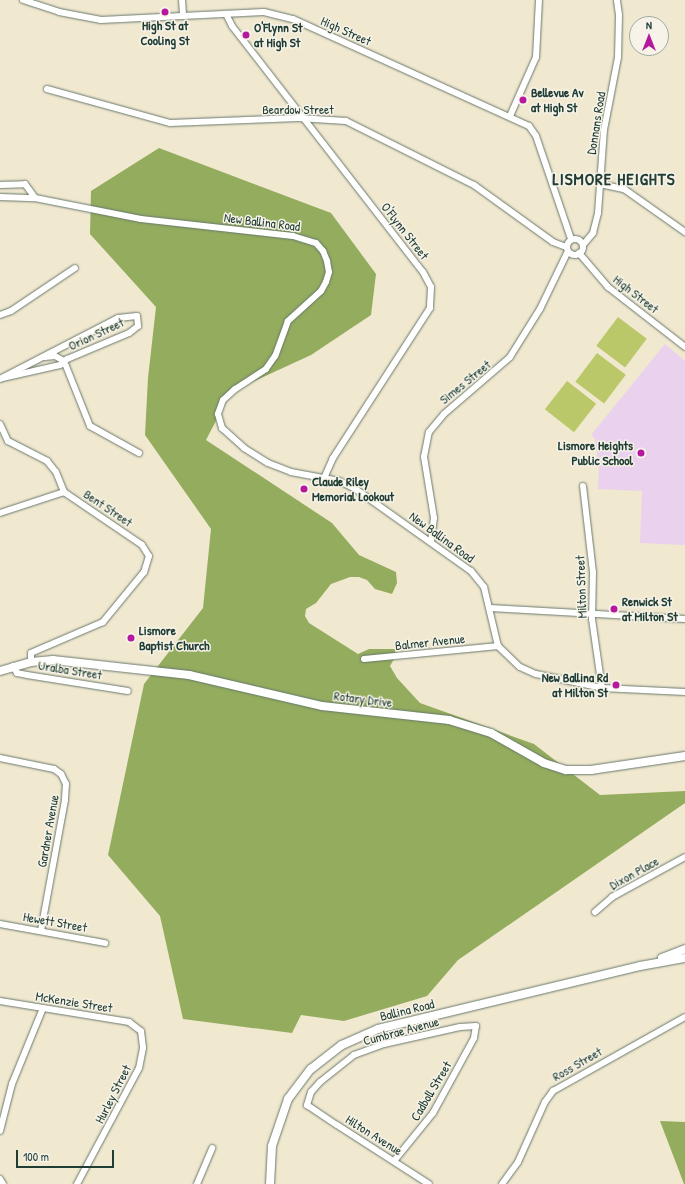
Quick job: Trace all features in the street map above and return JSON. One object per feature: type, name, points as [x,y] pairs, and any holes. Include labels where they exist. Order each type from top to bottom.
[{"type":"main road","name":"Rotary Drive","points":[[30,662],[53,660],[189,675],[322,706],[449,720],[491,733],[544,763],[566,770],[591,770],[685,756]]},
{"type":"main road","name":"Uralba Street","points":[[0,671],[30,662]]},
{"type":"main road","name":"Ballina Road","points":[[640,966],[685,949]]},
{"type":"main road","name":"Ballina Road","points":[[270,1184],[272,1146],[288,1100],[312,1069],[342,1045],[378,1029],[640,966],[685,958]]},
{"type":"street","name":"High Street","points":[[23,0],[59,12],[101,20],[270,12],[283,15],[510,116],[529,126],[536,136],[571,239]]},
{"type":"street","points":[[182,0],[183,16]]},
{"type":"street","points":[[510,116],[536,57],[540,0]]},
{"type":"street","name":"Donnans Road","points":[[582,245],[595,227],[604,130],[618,57],[619,19],[616,0]]},
{"type":"street","name":"O'Flynn Street","points":[[226,14],[232,26],[423,272],[431,287],[432,297],[427,314],[332,458],[324,478]]},
{"type":"street","name":"Beardow Street","points":[[46,89],[170,123],[305,119],[339,120],[364,128],[474,185],[553,242],[567,249]]},
{"type":"street","points":[[0,185],[25,184],[35,198]]},
{"type":"street","points":[[600,184],[624,189],[685,232]]},
{"type":"street","name":"New Ballina Road","points":[[0,196],[35,198],[141,219],[293,236],[316,243],[323,250],[329,272],[321,291],[288,320],[271,363],[262,373],[227,395],[218,414],[222,428],[259,458],[291,472],[324,478],[354,488],[431,542],[477,577],[484,587],[498,646]]},
{"type":"street","points":[[571,239],[578,239],[582,245],[579,253],[573,255],[567,249],[571,239]]},
{"type":"street","name":"Simes Street","points":[[431,542],[434,518],[424,457],[429,432],[444,414],[510,357],[540,309],[567,249]]},
{"type":"street","name":"High Street","points":[[579,253],[608,287],[685,347]]},
{"type":"street","points":[[0,315],[10,311],[75,268]]},
{"type":"street","name":"Orion Street","points":[[137,316],[138,326],[129,333],[64,361],[60,365],[1,379],[118,318],[137,316]]},
{"type":"street","points":[[41,358],[55,356],[64,361],[90,426],[139,453]]},
{"type":"street","name":"Bent Street","points":[[0,424],[8,441],[46,461],[56,472],[64,492],[142,545],[149,556],[144,572],[103,622]]},
{"type":"street","name":"Milton Street","points":[[583,486],[593,572],[592,615],[602,688]]},
{"type":"street","points":[[0,513],[64,492]]},
{"type":"street","points":[[490,608],[592,615],[685,619]]},
{"type":"street","name":"Uralba Street","points":[[30,662],[31,653],[103,622]]},
{"type":"street","points":[[498,646],[513,662],[528,672],[602,688],[685,692]]},
{"type":"street","name":"Balmer Avenue","points":[[364,659],[498,646]]},
{"type":"street","name":"Uralba Street","points":[[13,666],[17,673],[27,676],[128,692]]},
{"type":"street","name":"Gardner Avenue","points":[[0,758],[54,769],[60,774],[66,784],[65,800],[41,931]]},
{"type":"street","name":"Dixon Place","points":[[595,912],[612,897],[685,857]]},
{"type":"street","name":"Hewett Street","points":[[0,924],[105,943]]},
{"type":"street","name":"McKenzie Street","points":[[0,1001],[129,1022],[141,1031]]},
{"type":"street","points":[[0,1131],[12,1084],[43,1008]]},
{"type":"street","name":"Ross Street","points":[[502,1184],[521,1157],[545,1102],[553,1091],[685,1017]]},
{"type":"street","name":"Cumbrae Avenue","points":[[307,1105],[311,1092],[320,1082],[354,1055],[384,1044],[460,1027],[476,1026]]},
{"type":"street","name":"Cadboll Street","points":[[394,1161],[433,1113],[474,1038],[476,1026]]},
{"type":"street","name":"Hurley Street","points":[[77,1184],[139,1068],[143,1048],[141,1031]]},
{"type":"street","name":"Hilton Avenue","points":[[307,1105],[430,1184]]},
{"type":"street","points":[[197,1184],[212,1148]]},
{"type":"street","points":[[0,1179],[3,1184]]},
{"type":"shaded area","name":"Lismore Heights Public School","points":[[665,344],[685,361],[685,545],[640,543],[642,491],[598,489],[599,468],[595,439],[591,435]]},
{"type":"green space","points":[[159,148],[331,213],[376,274],[371,315],[311,355],[231,392],[206,440],[332,523],[359,555],[396,572],[397,583],[392,594],[375,589],[367,580],[359,577],[350,577],[331,584],[316,603],[306,609],[305,616],[309,623],[358,654],[369,649],[396,649],[398,652],[390,666],[397,678],[420,703],[534,744],[600,795],[685,791],[685,803],[458,960],[427,996],[344,1021],[301,1015],[292,1033],[183,1019],[160,916],[108,855],[144,684],[203,608],[211,529],[145,435],[148,378],[156,307],[90,234],[91,191]]},
{"type":"green space","points":[[618,317],[647,339],[625,367],[596,346]]},
{"type":"green space","points":[[597,353],[626,375],[604,403],[575,382]]},
{"type":"green space","points":[[567,381],[596,404],[574,432],[545,409]]},
{"type":"green space","points":[[660,1121],[685,1122],[685,1184],[684,1184]]},
{"type":"place","name":"High St at Cooling St","points":[[165,12]]},
{"type":"place","name":"O'Flynn St at High St","points":[[246,35]]},
{"type":"place","name":"Bellevue Av at High St","points":[[523,100]]},
{"type":"place","name":"Lismore Heights Public School","points":[[641,453]]},
{"type":"place","name":"Claude Riley Memorial Lookout","points":[[304,489]]},
{"type":"place","name":"Renwick St at Milton St","points":[[614,609]]},
{"type":"place","name":"Lismore Baptist Church","points":[[131,638]]},
{"type":"place","name":"New Ballina Rd at Milton St","points":[[616,685]]},
{"type":"district","name":"LISMORE HEIGHTS","points":[[614,179]]}]
